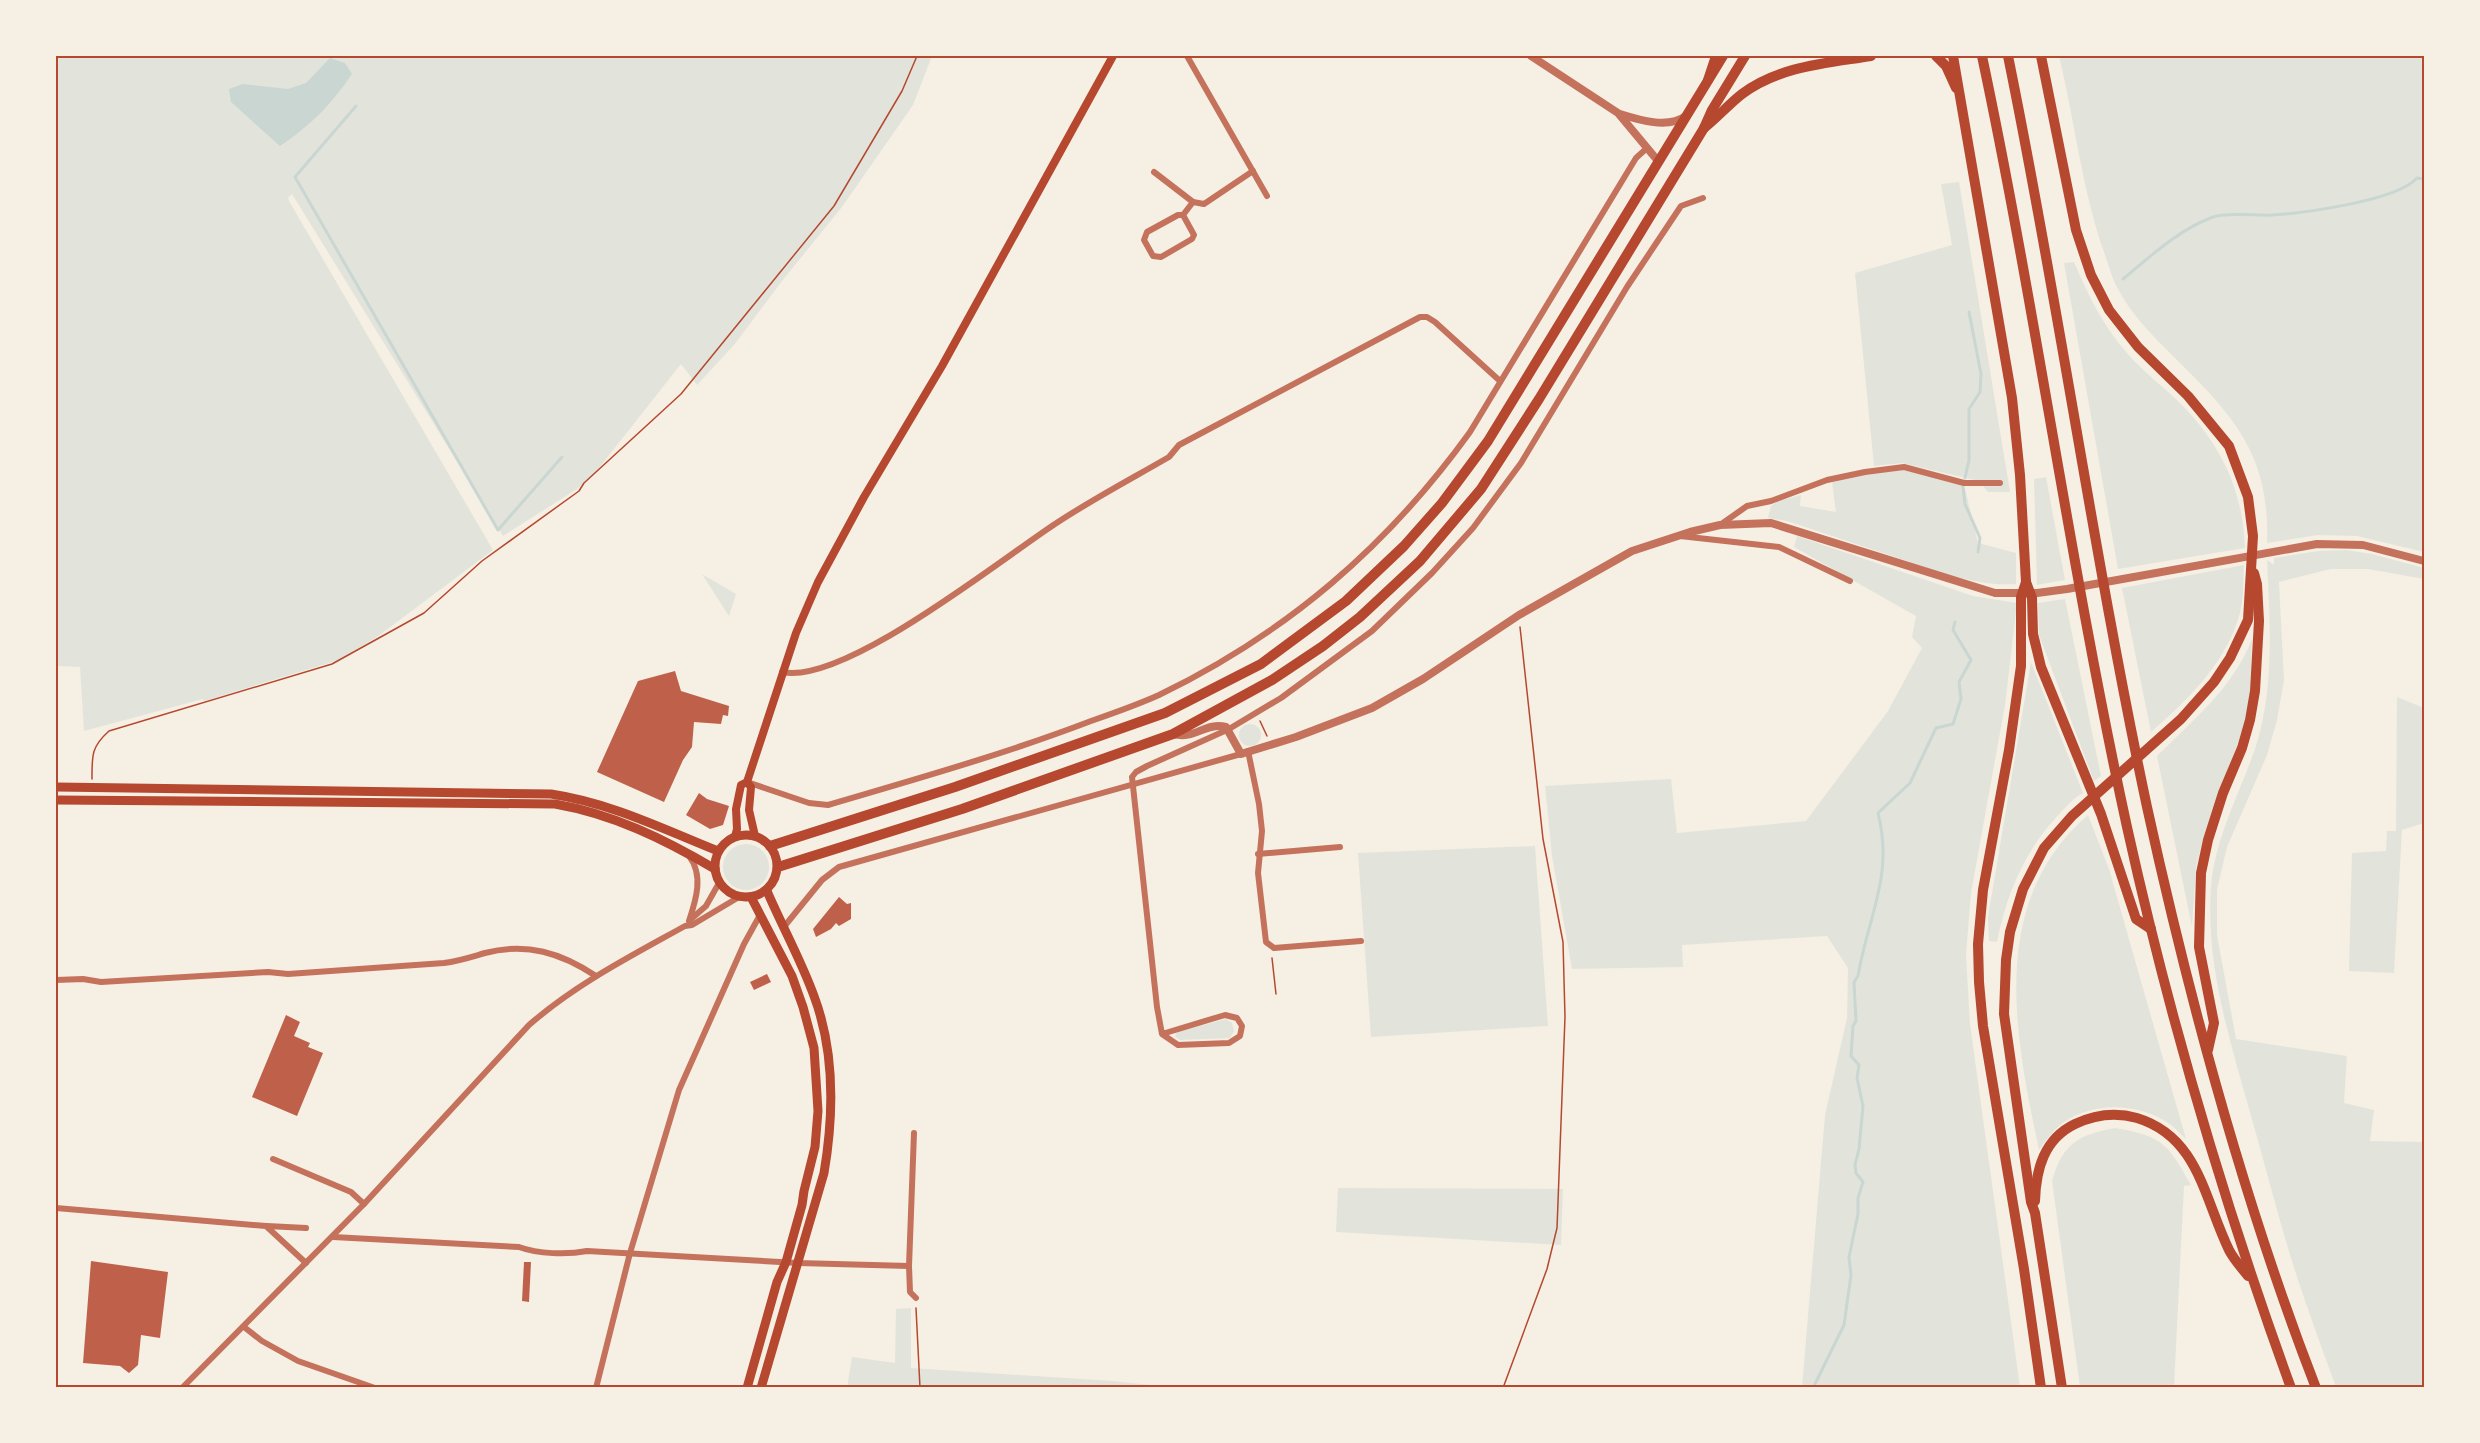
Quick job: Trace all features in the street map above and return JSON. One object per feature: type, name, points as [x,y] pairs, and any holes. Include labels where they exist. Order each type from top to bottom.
[{"type":"highway","points":[[1708,80],[1716,56]]},
{"type":"highway","points":[[770,846],[955,787],[1165,713],[1261,664],[1346,601],[1397,553],[1463,476],[1510,406],[1723,56]]},
{"type":"highway","points":[[778,867],[962,809],[1173,734],[1272,680],[1323,646],[1392,589],[1459,516],[1505,454],[1704,128],[1712,110],[1745,56]]},
{"type":"highway","points":[[1704,128],[1742,94],[1764,81],[1817,64],[1871,56]]},
{"type":"highway","points":[[1936,56],[1946,66],[1959,93]]},
{"type":"highway","points":[[1953,56],[2012,398],[2020,475],[2026,582],[2032,598],[2032,634],[2042,667],[2101,814],[2136,919],[2151,929]]},
{"type":"highway","points":[[1982,56],[2006,169],[2103,709],[2151,929],[2208,1143],[2253,1282],[2291,1388]]},
{"type":"highway","points":[[2008,56],[2029,157],[2128,709],[2175,929],[2207,1053],[2263,1238],[2316,1388]]},
{"type":"highway","points":[[2035,1213],[2027,1179],[2004,1014],[2006,960],[2010,932],[2023,889],[2044,848],[2072,816],[2181,719],[2214,681],[2230,658],[2248,620],[2253,570],[2253,536],[2248,497],[2229,446],[2187,396],[2138,347],[2109,310],[2091,275],[2076,230],[2041,56]]},
{"type":"highway","points":[[2207,1053],[2214,1023],[2199,947],[2201,873],[2208,840],[2223,793],[2242,748],[2255,691],[2259,621],[2257,584],[2253,570]]},
{"type":"highway","points":[[2026,582],[2021,597],[2019,677],[2009,750],[1981,911],[1978,944],[1983,1026],[2024,1269],[2041,1388]]},
{"type":"highway","points":[[2062,1388],[2035,1213],[2036,1177],[2044,1154],[2058,1136],[2085,1119],[2112,1114],[2132,1116],[2151,1122],[2181,1144],[2196,1168],[2230,1253],[2253,1282]]},
{"type":"main road","points":[[735,837],[741,785],[747,782],[803,614],[834,551],[942,366],[1113,56]]},
{"type":"main road","points":[[747,782],[751,787],[749,810],[755,836]]},
{"type":"main road","points":[[56,787],[551,794],[582,799],[621,810],[718,851]]},
{"type":"main road","points":[[56,800],[537,803],[599,813],[686,852],[715,869]]},
{"type":"main road","points":[[755,836],[770,846],[778,867],[774,882],[767,891],[751,897],[739,897],[729,893],[719,882],[715,869],[718,851],[735,837],[755,836]]},
{"type":"main road","points":[[760,1388],[824,1173],[831,1137],[832,1101],[828,1056],[815,997],[767,891]]},
{"type":"main road","points":[[747,1388],[802,1205],[815,1147],[818,1111],[814,1048],[803,1007],[792,976],[751,897]]},
{"type":"street","points":[[1187,56],[1267,196]]},
{"type":"street","points":[[1531,56],[1618,113],[1644,121],[1678,121],[1686,116]]},
{"type":"street","points":[[1618,113],[1658,161]]},
{"type":"street","points":[[747,782],[809,803],[828,805],[1063,732],[1156,696],[1253,644],[1339,579],[1388,532],[1441,471],[1470,432],[1636,158],[1647,148]]},
{"type":"street","points":[[1154,172],[1192,202],[1204,204],[1252,171]]},
{"type":"street","points":[[1162,1034],[1225,1015],[1237,1018],[1242,1029],[1238,1038],[1229,1043],[1178,1045],[1162,1034],[1157,1007],[1132,777],[1136,771],[1229,729],[1256,714],[1334,661],[1372,631],[1432,573],[1473,528],[1521,463],[1627,286],[1681,207],[1703,198]]},
{"type":"street","points":[[1184,215],[1192,202]]},
{"type":"street","points":[[1178,215],[1184,215],[1194,235],[1192,239],[1161,257],[1153,255],[1144,240],[1147,232],[1178,215]]},
{"type":"street","points":[[782,672],[794,675],[820,670],[888,638],[1057,522],[1169,457],[1179,445],[1420,317],[1427,317],[1435,322],[1500,381]]},
{"type":"street","points":[[1720,525],[1747,506],[1771,501],[1827,480],[1865,472],[1904,467],[1964,483],[2000,483]]},
{"type":"street","points":[[783,928],[822,880],[839,867],[1244,753],[1331,725],[1397,695],[1519,615],[1632,551],[1720,525],[1771,523],[1838,542],[1971,588],[2014,594],[2048,592],[2317,544],[2363,545],[2424,561]]},
{"type":"street","points":[[1680,536],[1779,547],[1850,580]]},
{"type":"street","points":[[1173,734],[1189,736],[1217,725],[1229,729],[1244,753],[1259,804],[1262,831],[1258,854],[1258,873],[1266,942],[1271,948],[1361,941]]},
{"type":"street","points":[[1258,854],[1340,847]]},
{"type":"street","points":[[686,852],[697,869],[696,896],[687,924]]},
{"type":"street","points":[[182,1388],[333,1237],[529,1024],[552,1005],[596,976],[687,924],[705,906],[719,882]]},
{"type":"street","points":[[687,924],[692,925],[739,897]]},
{"type":"street","points":[[596,1388],[630,1253],[678,1090],[744,944],[760,915]]},
{"type":"street","points":[[56,980],[83,979],[101,982],[268,972],[288,974],[444,963],[514,949],[537,949],[572,960],[596,976]]},
{"type":"street","points":[[914,1133],[909,1266],[910,1292],[916,1298]]},
{"type":"street","points":[[273,1159],[351,1192],[364,1204]]},
{"type":"street","points":[[56,1208],[306,1228]]},
{"type":"street","points":[[266,1226],[306,1263]]},
{"type":"street","points":[[333,1237],[519,1247],[528,1250],[909,1266]]},
{"type":"street","points":[[244,1327],[262,1341],[298,1361],[375,1388]]},
{"type":"path","points":[[92,788],[92,755],[97,741],[109,731],[292,674],[332,664],[424,613],[482,561],[579,491],[592,476],[681,394],[834,206],[902,91],[917,56]]},
{"type":"path","points":[[1503,1388],[1547,1269],[1557,1228],[1566,1017],[1563,942],[1543,839],[1519,615]]},
{"type":"path","points":[[1256,714],[1271,745]]},
{"type":"path","points":[[1271,948],[1276,994]]},
{"type":"path","points":[[916,1298],[920,1388]]},
{"type":"shaded area","points":[[56,56],[932,56],[913,105],[842,207],[734,345],[697,385],[681,364],[595,473],[577,489],[503,536],[292,194],[288,198],[289,201],[493,550],[377,637],[339,660],[204,701],[203,699],[84,731],[80,667],[56,666]]},
{"type":"shaded area","points":[[2059,56],[2424,56],[2424,552],[2357,536],[2318,535],[2267,543],[2262,486],[2245,440],[2216,400],[2137,318],[2114,281],[2090,206]]},
{"type":"shaded area","points":[[330,58],[345,63],[352,74],[320,114],[280,146],[231,102],[229,89],[243,84],[288,89],[306,83]]},
{"type":"shaded area","points":[[1959,182],[2010,492],[1988,492],[1979,481],[1902,463],[1874,466],[1855,273],[1952,245],[1941,184]]},
{"type":"shaded area","points":[[2074,262],[2097,310],[2118,343],[2140,367],[2181,404],[2208,436],[2218,452],[2240,507],[2245,548],[2118,569],[2064,263]]},
{"type":"shaded area","points":[[1903,470],[1964,485],[1978,543],[2016,553],[2016,584],[1972,581],[1787,521],[1768,518],[1771,506],[1778,501],[1801,495],[1800,506],[1836,512],[1832,482],[1856,476]]},
{"type":"shaded area","points":[[2046,477],[2065,580],[2037,585],[2034,479]]},
{"type":"shaded area","points":[[1797,536],[1973,596],[2017,603],[2005,705],[1971,893],[1966,955],[1970,1024],[2020,1387],[1802,1387],[1825,1115],[1847,1018],[1848,968],[1827,936],[1682,945],[1683,967],[1572,969],[1552,856],[1545,786],[1671,779],[1677,833],[1806,821],[1888,711],[1922,648],[1912,637],[1916,616],[1794,547]]},
{"type":"shaded area","points":[[2346,550],[2372,554],[2424,568],[2424,579],[2368,569],[2331,569],[2279,582],[2284,680],[2277,720],[2267,755],[2227,847],[2217,890],[2217,935],[2236,1039],[2347,1056],[2344,1103],[2374,1110],[2370,1141],[2424,1142],[2424,1387],[2336,1387],[2280,1222],[2229,1036],[2212,947],[2210,917],[2213,869],[2222,834],[2255,749],[2266,703],[2270,655],[2267,560],[2274,565],[2274,558],[2318,551]]},
{"type":"shaded area","points":[[2244,565],[2242,603],[2237,622],[2220,658],[2195,690],[2151,732],[2122,588]]},
{"type":"shaded area","points":[[702,574],[736,594],[729,616]]},
{"type":"shaded area","points":[[2065,599],[2101,776],[2094,781],[2039,635],[2038,603]]},
{"type":"shaded area","points":[[2252,639],[2250,696],[2244,726],[2203,839],[2196,867],[2192,927],[2157,756],[2223,688],[2234,673]]},
{"type":"shaded area","points":[[2031,662],[2083,793],[2062,811],[2038,840],[2012,888],[1997,942],[1989,941],[1988,917]]},
{"type":"shaded area","points":[[2397,697],[2424,708],[2424,823],[2402,830],[2394,973],[2349,971],[2352,853],[2386,851],[2387,831],[2396,831]]},
{"type":"shaded area","points":[[1250,724],[1258,727],[1261,735],[1258,743],[1250,746],[1242,743],[1239,735],[1242,727]]},
{"type":"shaded area","points":[[2088,815],[2109,869],[2186,1139],[2171,1125],[2153,1115],[2128,1108],[2114,1107],[2075,1115],[2054,1131],[2039,1150],[2022,1062],[2017,1017],[2017,972],[2022,929],[2034,888],[2056,850]]},
{"type":"shaded area","points":[[746,844],[762,851],[769,867],[762,883],[746,890],[730,883],[723,867],[730,851]]},
{"type":"shaded area","points":[[1535,846],[1548,1026],[1371,1037],[1358,853]]},
{"type":"shaded area","points":[[1226,1019],[1232,1023],[1234,1031],[1230,1038],[1180,1040],[1175,1036],[1177,1032]]},
{"type":"shaded area","points":[[2115,1128],[2144,1135],[2162,1144],[2170,1151],[2191,1185],[2184,1186],[2174,1387],[2080,1387],[2052,1181],[2061,1158],[2074,1143],[2091,1134]]},
{"type":"shaded area","points":[[1338,1188],[1563,1189],[1561,1245],[1336,1232]]},
{"type":"shaded area","points":[[911,1308],[911,1368],[1113,1381],[1169,1387],[847,1388],[852,1357],[895,1363],[896,1309]]},
{"type":"building","points":[[675,671],[681,691],[729,706],[728,716],[723,715],[721,724],[694,722],[692,747],[683,760],[664,802],[597,772],[638,681]]},
{"type":"building","points":[[699,793],[707,799],[729,806],[723,825],[710,829],[686,815]]},
{"type":"building","points":[[839,897],[847,904],[851,903],[851,919],[839,926],[836,923],[831,929],[816,937],[813,929]]},
{"type":"building","points":[[767,974],[771,982],[754,990],[750,982]]},
{"type":"building","points":[[286,1015],[300,1022],[294,1036],[310,1043],[308,1047],[323,1053],[297,1116],[252,1097]]},
{"type":"building","points":[[91,1261],[168,1272],[160,1338],[141,1335],[138,1365],[129,1373],[120,1366],[83,1363]]},
{"type":"building","points":[[524,1262],[531,1262],[529,1302],[522,1301]]},
{"type":"waterway","points":[[356,106],[295,177],[498,530],[562,457]]},
{"type":"waterway","points":[[2123,279],[2177,236],[2213,217],[2234,214],[2272,215],[2305,212],[2371,199],[2406,186],[2417,178],[2424,179]]},
{"type":"waterway","points":[[1965,478],[1969,460],[1969,409],[1980,392],[1981,374],[1969,312]]},
{"type":"waterway","points":[[1963,487],[1965,504],[1980,538],[1978,552]]},
{"type":"waterway","points":[[1813,1388],[1844,1325],[1851,1275],[1849,1257],[1858,1214],[1858,1198],[1863,1182],[1856,1173],[1855,1165],[1859,1149],[1863,1106],[1857,1078],[1859,1065],[1851,1056],[1853,1026],[1856,1021],[1854,982],[1858,976],[1881,876],[1883,857],[1878,813],[1910,783],[1936,728],[1953,724],[1961,699],[1959,682],[1971,660],[1953,630],[1955,622]]}]
